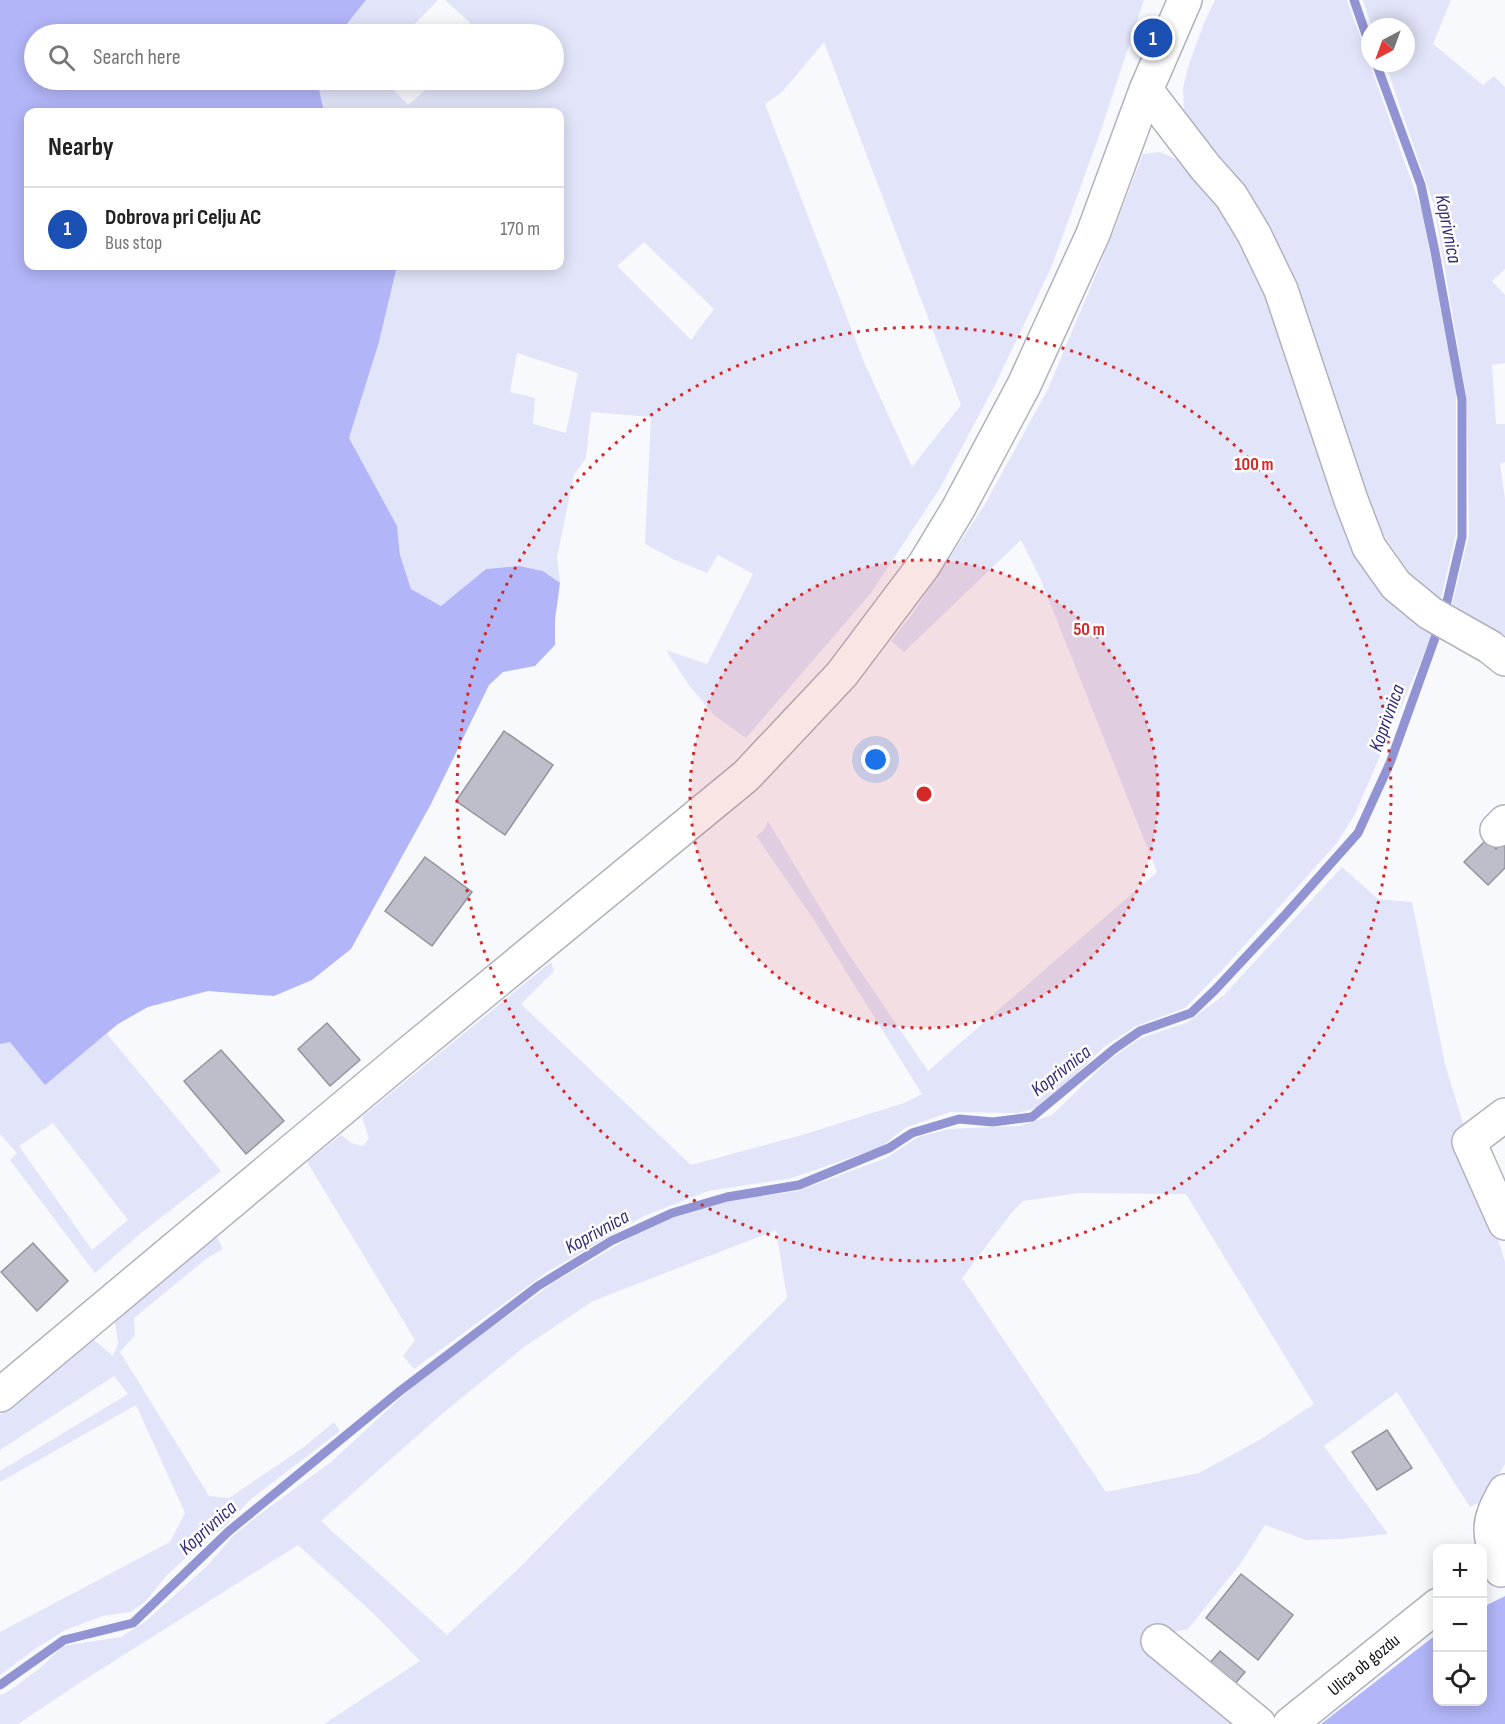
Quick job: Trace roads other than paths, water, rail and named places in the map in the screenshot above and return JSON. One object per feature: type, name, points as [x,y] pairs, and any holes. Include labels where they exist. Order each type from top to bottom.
[{"type":"street","points":[[0,1395],[403,1058],[746,776],[842,674],[924,565],[958,508],[1024,385],[1093,234],[1146,90],[1185,0]]},
{"type":"street","points":[[1146,90],[1206,168],[1232,196],[1281,290],[1369,548],[1396,585],[1430,613],[1490,647],[1505,659]]},
{"type":"street","points":[[1505,1114],[1469,1142],[1505,1223]]},
{"type":"street","points":[[1496,1572],[1490,1538],[1493,1512],[1505,1491]]},
{"type":"street","name":"Ulica ob gozdu","points":[[1290,1724],[1433,1608]]},
{"type":"street","points":[[1158,1641],[1259,1724]]},
{"type":"waterway","name":"Koprivnica","points":[[1354,0],[1361,20]]},
{"type":"waterway","name":"Koprivnica","points":[[0,1685],[64,1640],[133,1623],[229,1531],[400,1391],[538,1286],[611,1241],[672,1213],[727,1197],[799,1185],[889,1148],[912,1133],[959,1119],[993,1122],[1032,1117],[1114,1049],[1140,1031],[1191,1013],[1285,915],[1358,833],[1390,763],[1445,610],[1462,537],[1462,400],[1421,185],[1379,72]]},
{"type":"place","name":"Dobrova pri Celju AC","points":[[1153,38]]}]
